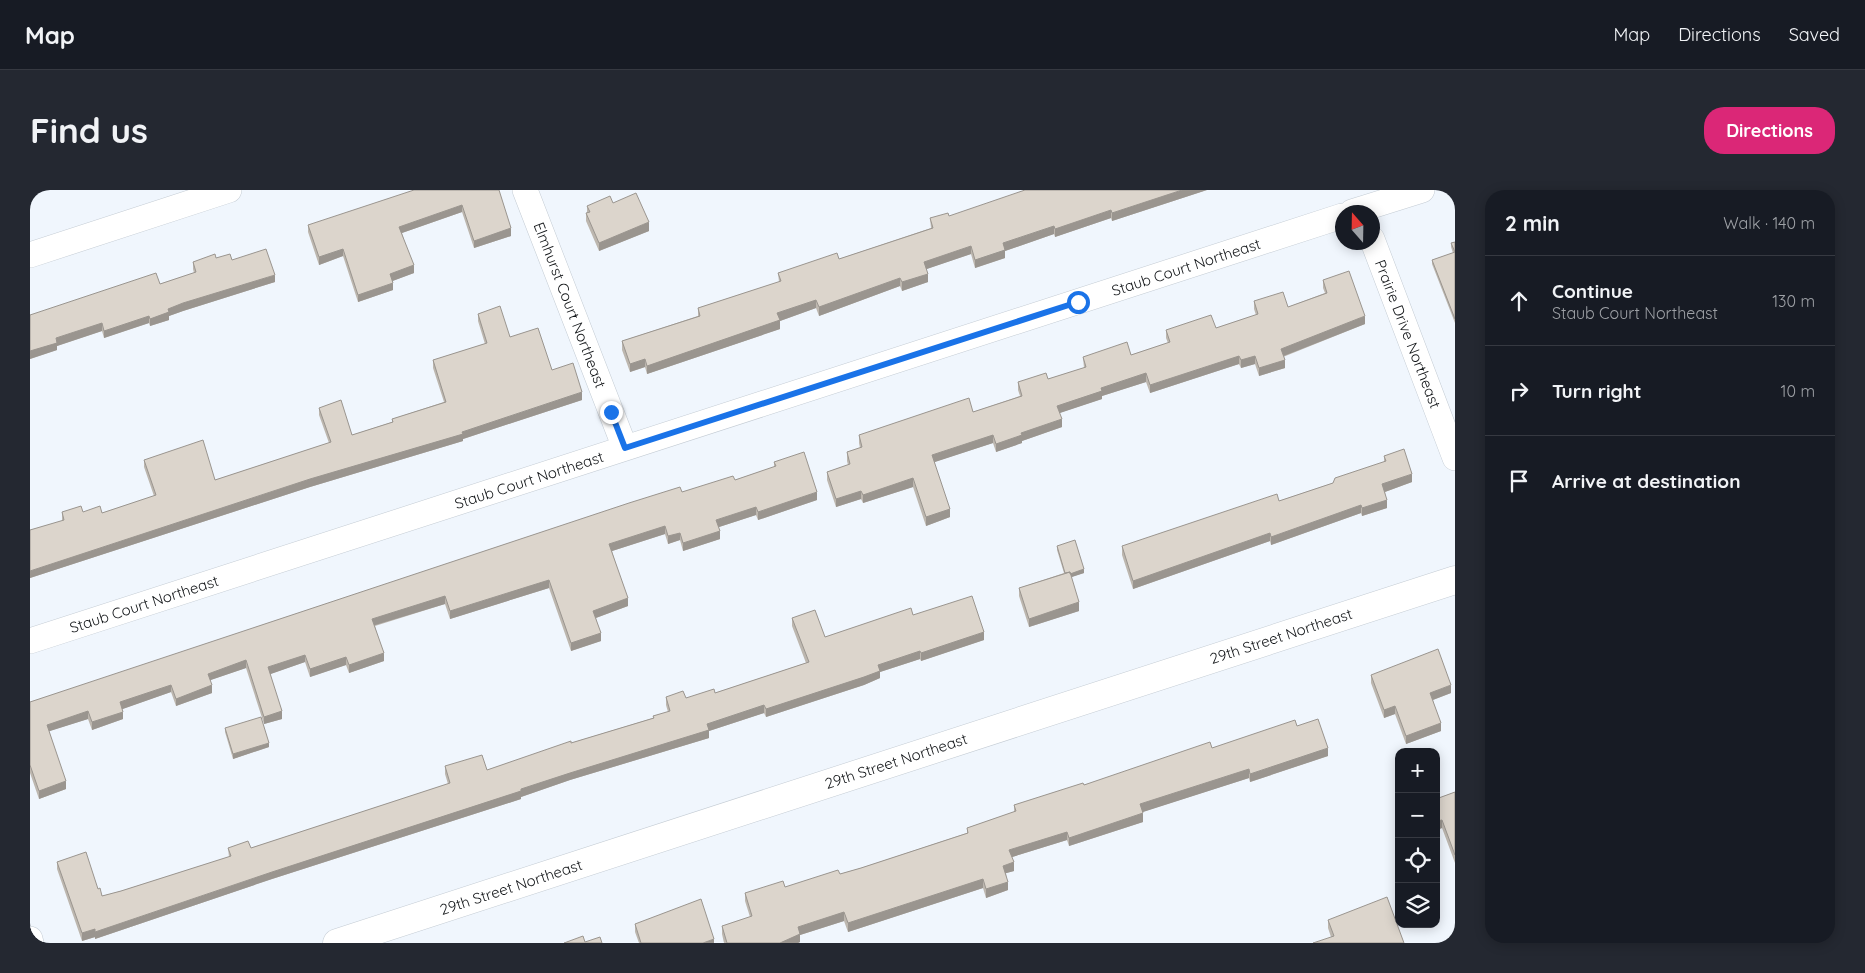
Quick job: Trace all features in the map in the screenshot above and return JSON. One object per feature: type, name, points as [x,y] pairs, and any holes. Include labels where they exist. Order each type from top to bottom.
[{"type":"main road","name":"29th Street Northeast","points":[[337,943],[1455,580]]},
{"type":"street","points":[[30,255],[229,190]]},
{"type":"street","name":"Elmhurst Court Northeast","points":[[525,190],[625,448]]},
{"type":"street","name":"Staub Court Northeast","points":[[1365,205],[1422,190]]},
{"type":"street","name":"Staub Court Northeast","points":[[30,642],[1335,214]]},
{"type":"street","name":"Prairie Drive Northeast","points":[[1376,250],[1455,458]]},
{"type":"street","points":[[30,939],[31,943]]},
{"type":"building","points":[[414,190],[499,190],[511,228],[474,241],[462,205],[399,227],[414,265],[390,274],[393,283],[358,295],[343,249],[319,257],[308,225]]},
{"type":"building","points":[[1025,190],[1182,190],[1112,213],[1111,210],[1055,229],[1054,226],[1003,243],[1005,250],[975,260],[971,246],[924,262],[928,274],[902,282],[900,278],[819,307],[816,300],[777,313],[780,320],[647,366],[645,359],[630,364],[622,341],[700,316],[698,308],[781,281],[778,273],[837,253],[839,259],[933,228],[930,218],[948,213],[949,216]]},
{"type":"building","points":[[636,193],[649,222],[599,243],[586,213],[590,212],[587,206],[610,196],[613,203]]},
{"type":"building","points":[[1455,242],[1455,252],[1451,243]]},
{"type":"building","points":[[266,249],[275,275],[183,303],[168,309],[169,312],[150,319],[149,316],[104,331],[102,323],[56,338],[57,343],[30,351],[30,315],[156,273],[160,284],[196,272],[193,262],[215,254],[216,258],[230,254],[232,260]]},
{"type":"building","points":[[1455,252],[1455,319],[1432,260]]},
{"type":"building","points":[[1349,271],[1365,316],[1281,349],[1285,360],[1259,368],[1255,356],[1241,360],[1239,356],[1150,385],[1146,373],[1101,388],[1102,391],[1057,406],[1062,419],[1021,433],[1022,435],[996,444],[993,435],[932,455],[950,509],[926,517],[913,478],[863,495],[861,491],[836,499],[827,472],[850,464],[847,452],[862,447],[859,435],[969,398],[973,412],[1022,396],[1018,382],[1046,373],[1048,379],[1086,367],[1083,357],[1127,342],[1131,355],[1170,342],[1166,330],[1211,315],[1216,328],[1258,314],[1254,301],[1283,292],[1288,307],[1327,293],[1323,280]]},
{"type":"building","points":[[500,306],[510,337],[538,328],[552,370],[573,363],[582,392],[462,432],[463,434],[310,479],[30,571],[30,530],[64,520],[62,512],[81,506],[83,512],[100,506],[102,513],[156,495],[144,460],[203,440],[215,480],[331,442],[319,408],[341,400],[352,435],[393,422],[392,419],[446,402],[433,360],[487,343],[478,314]]},
{"type":"building","points":[[1404,449],[1412,474],[1382,484],[1387,500],[1362,508],[1361,505],[1271,537],[1270,533],[1133,581],[1122,546],[1277,494],[1279,501],[1333,483],[1335,478],[1386,461],[1384,456]]},
{"type":"building","points":[[804,452],[817,492],[758,512],[756,507],[716,520],[720,531],[683,543],[680,533],[668,536],[665,526],[609,544],[628,598],[593,611],[601,633],[571,643],[549,580],[450,611],[445,596],[372,619],[384,653],[349,665],[346,657],[310,669],[305,655],[268,667],[282,711],[264,717],[246,660],[208,674],[212,685],[176,699],[171,685],[120,702],[123,712],[92,722],[88,711],[47,725],[66,781],[39,791],[30,765],[30,702],[629,503],[680,487],[682,492],[733,476],[735,480],[776,466],[774,462]]},
{"type":"building","points":[[1075,540],[1084,569],[1070,574],[1070,572],[1065,573],[1057,546]]},
{"type":"building","points":[[1070,572],[1079,602],[1029,619],[1019,588]]},
{"type":"building","points":[[972,596],[984,632],[878,665],[880,671],[864,677],[766,709],[764,705],[707,724],[709,730],[521,789],[521,791],[95,932],[95,929],[82,933],[57,862],[86,852],[102,896],[121,891],[231,856],[228,848],[248,841],[251,848],[450,783],[445,766],[482,755],[487,770],[571,741],[571,743],[654,718],[653,716],[670,711],[666,697],[683,691],[686,698],[714,689],[715,693],[809,662],[792,618],[815,610],[825,637],[911,608],[913,615]]},
{"type":"building","points":[[1438,649],[1451,685],[1430,693],[1441,723],[1406,736],[1395,706],[1384,710],[1371,675]]},
{"type":"building","points":[[261,717],[269,743],[233,754],[225,728]]},
{"type":"building","points":[[1318,719],[1328,748],[1250,774],[1249,769],[1140,804],[1143,813],[1069,838],[1067,832],[1009,850],[1014,862],[1003,866],[1008,882],[986,889],[983,879],[848,923],[844,912],[798,927],[800,934],[780,943],[727,943],[722,926],[752,916],[745,893],[783,881],[785,887],[838,870],[840,874],[861,868],[968,833],[967,828],[1016,811],[1014,805],[1083,783],[1084,785],[1210,742],[1212,748],[1295,720],[1297,726]]},
{"type":"building","points":[[1455,792],[1455,855],[1442,820],[1440,820],[1440,798]]},
{"type":"building","points":[[1387,897],[1395,919],[1395,928],[1398,928],[1404,943],[1313,943],[1334,936],[1328,920]]},
{"type":"building","points":[[701,899],[714,939],[703,943],[641,943],[635,924]]},
{"type":"building","points":[[583,936],[585,942],[600,937],[602,943],[564,943]]},
{"type":"route","points":[[611,412],[625,448],[1078,302]]}]
